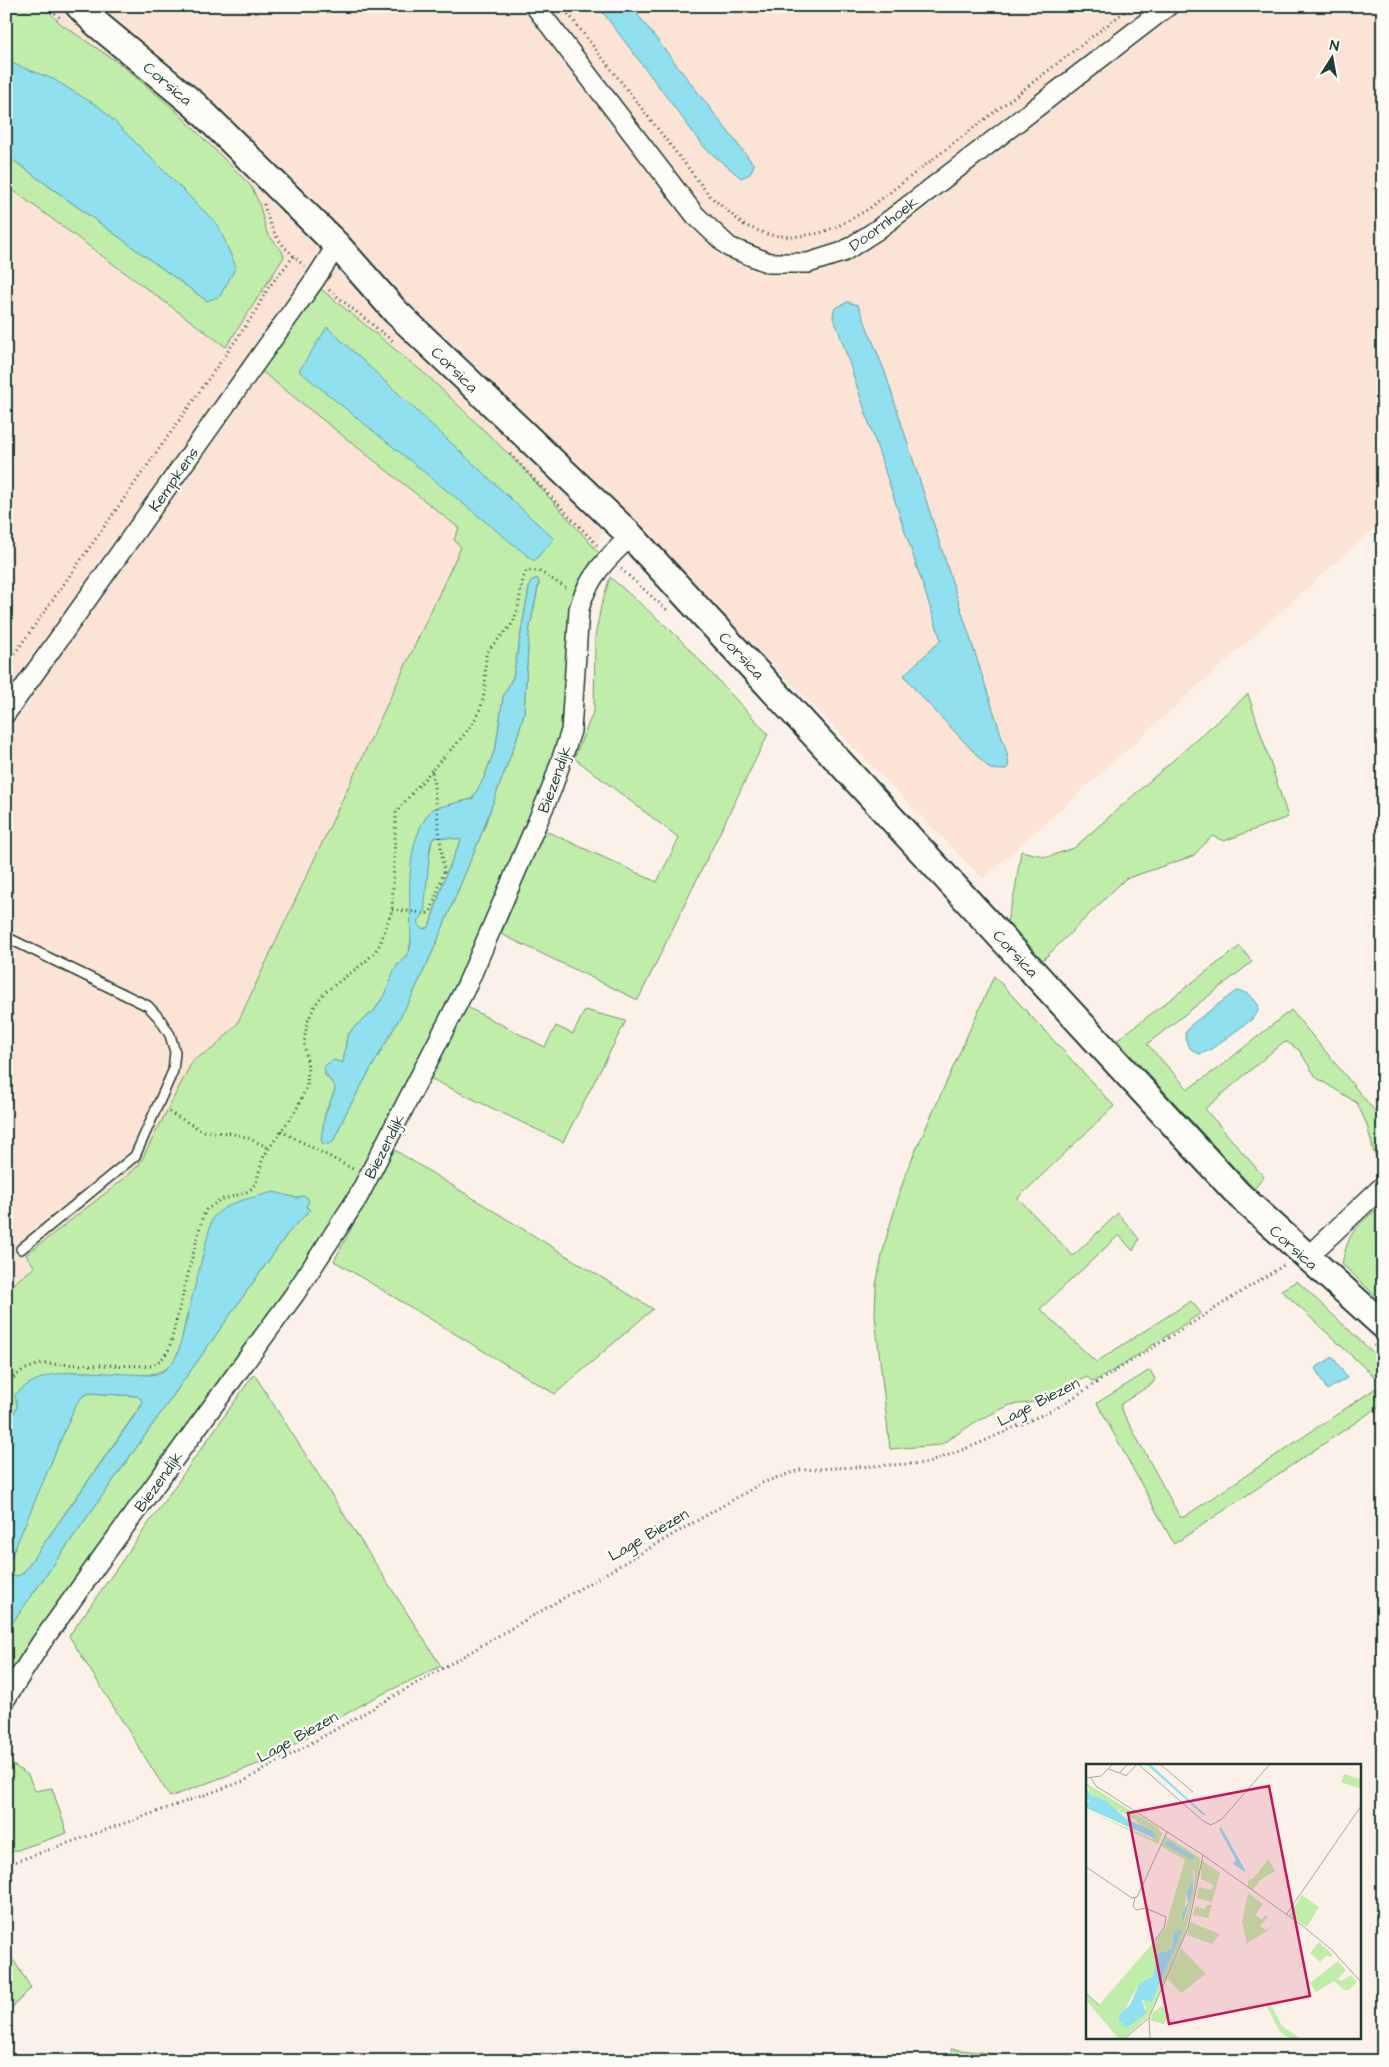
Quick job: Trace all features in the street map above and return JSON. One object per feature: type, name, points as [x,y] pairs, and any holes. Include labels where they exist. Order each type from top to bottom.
[{"type":"street","name":"Corsica","points":[[79,6],[97,24],[194,105],[337,245],[396,312],[631,536],[1238,1195],[1306,1258],[1383,1325]]},
{"type":"street","name":"Doornhoek","points":[[535,6],[695,215],[729,247],[769,262],[798,263],[808,263],[843,252],[877,230],[1168,6]]},
{"type":"street","name":"Kempkens","points":[[6,713],[305,294],[337,245]]},
{"type":"street","name":"Biezendijk","points":[[6,1698],[41,1643],[90,1574],[294,1295],[358,1196],[466,985],[552,788],[571,731],[579,609],[583,595],[587,586],[608,557],[631,536]]},
{"type":"street","points":[[1306,1258],[1383,1186]]},
{"type":"lane","points":[[6,937],[148,1006],[160,1019],[170,1035],[175,1052],[173,1071],[134,1156],[21,1249]]},
{"type":"path","name":"Doornhoek","points":[[562,6],[710,196],[744,225],[769,235],[793,238],[820,233],[838,226],[867,210],[1132,6]]},
{"type":"path","name":"Kempkens","points":[[6,666],[252,317],[268,288],[294,256]]},
{"type":"path","points":[[6,1384],[23,1370],[40,1364],[151,1366],[158,1362],[168,1350],[202,1219],[206,1210],[220,1200],[245,1193],[256,1183],[269,1148],[296,1110],[307,1086],[308,1067],[304,1043],[307,1022],[315,1005],[325,992],[374,953],[380,944],[392,910],[396,812],[470,726],[478,714],[484,696],[488,650],[508,632],[516,615],[526,571],[539,571],[559,585]]},
{"type":"path","points":[[392,910],[428,913],[431,911],[444,872],[432,770]]},
{"type":"path","points":[[157,1106],[203,1131],[229,1133],[246,1137],[269,1148]]},
{"type":"path","points":[[281,1131],[362,1173]]},
{"type":"path","name":"Lage Biezen","points":[[6,1865],[244,1781],[762,1483],[799,1470],[928,1463],[980,1444],[1055,1409],[1285,1264],[1306,1258]]},
{"type":"shaded area","points":[[6,6],[1383,6],[1383,520],[983,879],[594,483],[602,533],[574,595],[489,917],[6,1327]]},
{"type":"green space","points":[[6,6],[43,6],[61,24],[120,64],[174,109],[251,186],[259,203],[267,233],[282,251],[284,257],[226,347],[6,185],[6,155],[207,301],[14,65],[6,61]]},
{"type":"green space","points":[[321,289],[430,378],[522,467],[601,555],[583,579],[562,733],[557,753],[461,987],[322,1244],[6,1686],[6,1632],[288,1233],[309,1210],[300,1196],[297,1199],[292,1196],[193,1291],[194,1296],[188,1311],[179,1350],[173,1362],[165,1369],[141,1375],[73,1372],[38,1383],[19,1391],[17,1407],[6,1432],[6,1289],[35,1267],[26,1255],[139,1165],[193,1060],[214,1048],[237,1024],[461,547],[454,540],[459,528],[260,370],[312,297]],"holes":[[[537,579],[539,583],[529,632],[524,713],[516,741],[481,835],[433,951],[411,998],[347,1111],[333,1142],[321,1140],[325,1114],[335,1090],[335,1086],[324,1074],[343,1063],[347,1036],[354,1027],[374,1011],[386,993],[395,968],[409,952],[432,809],[472,799],[484,778],[496,746],[503,697],[513,677],[529,588],[531,581]]]},
{"type":"green space","points":[[610,577],[676,635],[768,734],[638,1000],[501,934],[544,830],[657,882],[679,838],[574,758],[594,710],[595,637],[601,606]]},
{"type":"green space","points":[[1248,694],[1288,817],[1224,841],[1212,836],[1193,856],[1125,879],[1043,960],[1007,921],[1015,891],[1021,851],[1047,857],[1074,848]]},
{"type":"green space","points":[[436,837],[461,840],[446,874],[429,927],[424,929],[420,927],[418,921],[432,840]]},
{"type":"green space","points":[[1240,946],[1252,962],[1147,1044],[1188,1089],[1217,1069],[1291,1010],[1383,1121],[1383,1167],[1374,1153],[1367,1125],[1357,1103],[1317,1078],[1299,1050],[1287,1042],[1281,1044],[1205,1109],[1264,1177],[1254,1189],[1117,1040]]},
{"type":"green space","points":[[994,976],[1114,1106],[1018,1198],[1073,1256],[1118,1213],[1139,1239],[1133,1251],[1119,1235],[1040,1309],[1096,1362],[1191,1301],[1201,1313],[1123,1365],[1093,1382],[1087,1377],[1044,1401],[1010,1405],[977,1421],[940,1445],[890,1449],[875,1316],[876,1285],[885,1242],[906,1172]]},
{"type":"green space","points":[[465,1006],[545,1047],[556,1026],[573,1034],[585,1010],[626,1021],[563,1142],[429,1078]]},
{"type":"green space","points":[[393,1149],[653,1309],[555,1394],[334,1261]]},
{"type":"green space","points":[[1383,1204],[1383,1303],[1342,1264],[1348,1243],[1355,1229]]},
{"type":"green space","points":[[1297,1281],[1383,1362],[1383,1404],[1174,1544],[1097,1403],[1150,1370],[1155,1379],[1153,1383],[1121,1404],[1121,1409],[1180,1517],[1184,1517],[1382,1384],[1281,1290]]},
{"type":"green space","points":[[254,1374],[441,1666],[370,1700],[266,1761],[170,1797],[69,1636]]},
{"type":"green space","points":[[89,1393],[137,1396],[141,1398],[142,1404],[23,1573],[18,1576],[11,1575],[6,1567],[76,1404],[83,1396]]},
{"type":"green space","points":[[6,1760],[28,1775],[35,1791],[52,1788],[67,1833],[6,1854]]},
{"type":"green space","points":[[6,1948],[31,1988],[6,2014]]},
{"type":"green space","points":[[951,2049],[997,2054],[998,2061],[953,2061]]},
{"type":"water","points":[[598,6],[631,6],[754,165],[750,174],[741,178],[705,148]]},
{"type":"water","points":[[6,61],[53,79],[101,108],[218,225],[236,267],[220,296],[207,301],[6,155]]},
{"type":"water","points":[[847,302],[858,305],[885,372],[1007,753],[1009,767],[1003,770],[990,769],[917,692],[904,675],[941,640],[833,318],[834,309]]},
{"type":"water","points":[[327,327],[554,539],[534,561],[299,371]]},
{"type":"water","points":[[538,579],[539,582],[529,632],[524,713],[516,741],[481,835],[433,951],[411,998],[347,1111],[333,1142],[323,1144],[321,1140],[325,1114],[335,1090],[325,1073],[324,1066],[334,1060],[343,1063],[347,1036],[354,1027],[374,1011],[386,993],[395,968],[409,952],[411,943],[410,873],[412,855],[422,823],[432,809],[472,799],[484,778],[496,746],[503,697],[513,677],[531,581]],"holes":[[[436,837],[461,840],[446,874],[429,927],[424,929],[420,927],[418,921],[424,914],[432,840]]]},
{"type":"water","points":[[1236,991],[1244,992],[1252,997],[1259,1006],[1257,1013],[1251,1020],[1210,1050],[1200,1054],[1193,1051],[1187,1044],[1185,1033],[1192,1024]]},
{"type":"water","points":[[274,1192],[297,1198],[307,1197],[309,1201],[306,1207],[310,1210],[288,1233],[6,1632],[6,1432],[17,1407],[15,1395],[27,1385],[40,1378],[54,1374],[84,1372],[150,1375],[160,1373],[166,1369],[178,1353],[212,1219],[224,1208],[232,1204]],"holes":[[[89,1393],[137,1396],[141,1399],[142,1405],[23,1573],[18,1576],[11,1575],[7,1567],[76,1404],[83,1396]]]},
{"type":"water","points":[[1333,1357],[1347,1378],[1327,1390],[1315,1368]]}]
